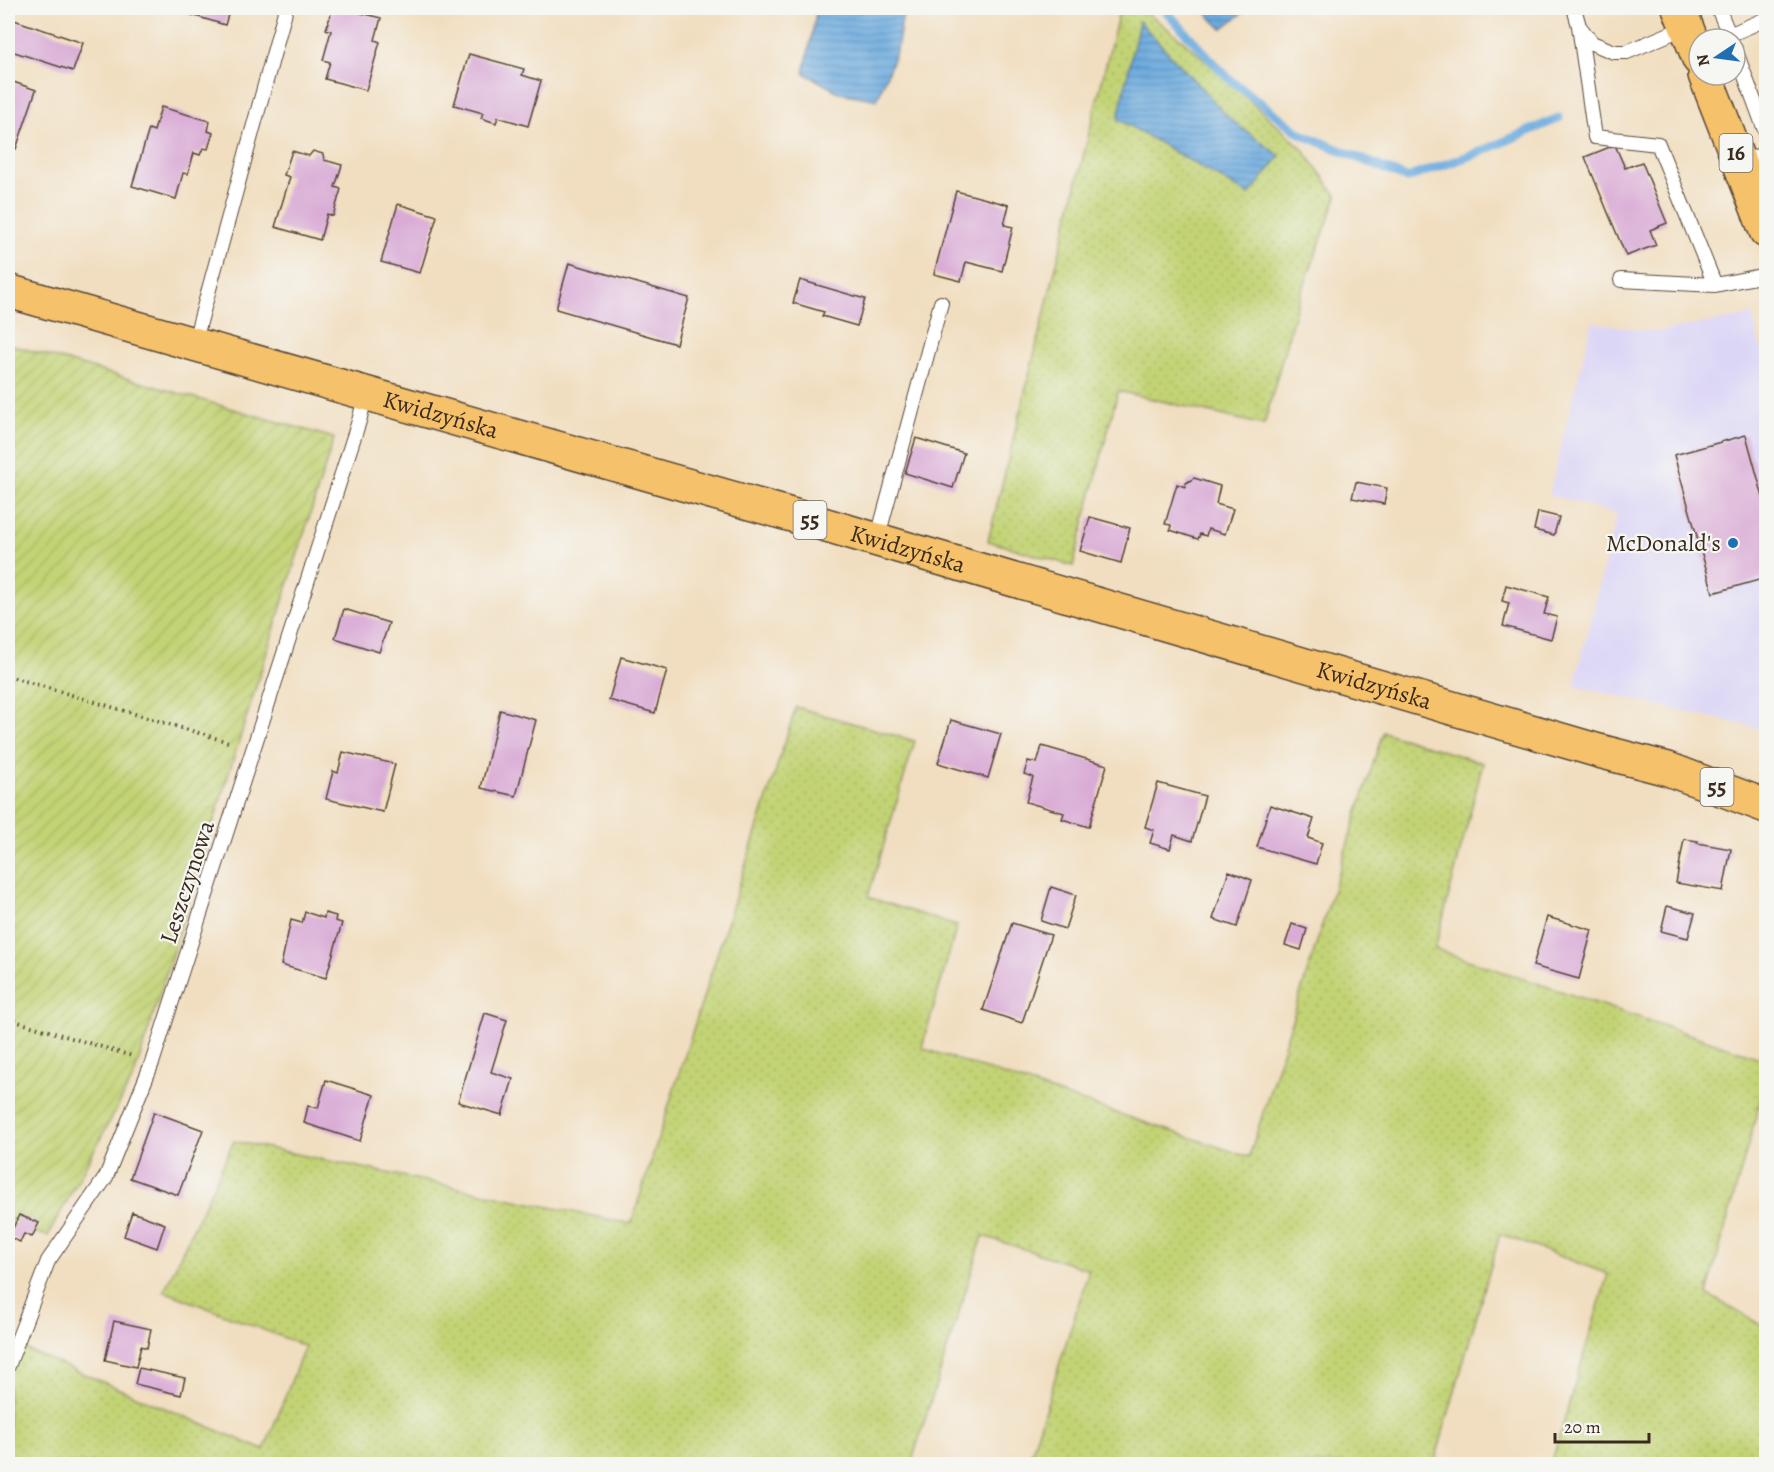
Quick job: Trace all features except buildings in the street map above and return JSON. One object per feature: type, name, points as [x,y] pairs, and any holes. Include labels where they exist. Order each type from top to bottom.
[{"type":"main road","name":"16","points":[[1712,87],[1753,158],[1767,231]]},
{"type":"main road","name":"Kwidzyńska","points":[[8,291],[877,540],[1599,752],[1668,769]]},
{"type":"main road","name":"55","points":[[1668,769],[1767,780]]},
{"type":"main road","name":"55","points":[[1668,769],[1767,806]]},
{"type":"lane","points":[[194,344],[286,8]]},
{"type":"lane","points":[[1574,8],[1579,26],[1595,137],[1658,144],[1715,285]]},
{"type":"lane","points":[[1718,8],[1726,27]]},
{"type":"lane","points":[[1579,26],[1592,43],[1614,52],[1627,52],[1682,17]]},
{"type":"lane","points":[[1747,29],[1767,19]]},
{"type":"lane","points":[[1747,80],[1767,133]]},
{"type":"lane","points":[[1621,280],[1715,285],[1767,275]]},
{"type":"lane","points":[[877,540],[941,303]]},
{"type":"lane","name":"Leszczynowa","points":[[8,1366],[48,1262],[106,1178],[152,1064],[356,432],[366,394]]},
{"type":"path","points":[[8,676],[232,743]]},
{"type":"path","points":[[8,1019],[132,1056]]},
{"type":"shaded area","points":[[1752,315],[1766,366],[1766,730],[1574,686],[1617,514],[1549,495],[1592,322],[1655,332]]},
{"type":"green space","points":[[1120,8],[1141,8],[1185,42],[1302,148],[1337,196],[1296,308],[1264,425],[1118,391],[1073,566],[988,541]]},
{"type":"green space","points":[[8,344],[334,438],[134,1076],[48,1236],[8,1226]]},
{"type":"green space","points":[[796,707],[915,741],[868,897],[957,926],[922,1048],[1249,1157],[1383,732],[1483,763],[1435,949],[1766,1060],[1766,1080],[1707,1294],[1766,1328],[1766,1464],[1551,1464],[1608,1274],[1500,1234],[1434,1464],[1028,1464],[1089,1270],[983,1236],[911,1464],[8,1464],[8,1342],[264,1450],[305,1346],[164,1291],[234,1141],[631,1224]]},
{"type":"water","points":[[817,8],[904,8],[897,49],[877,100],[840,93],[804,73]]},
{"type":"water","points":[[1201,8],[1249,8],[1222,29]]},
{"type":"water","points":[[1139,21],[1230,119],[1280,156],[1249,195],[1118,119]]},
{"type":"waterway","points":[[1163,8],[1228,78],[1301,134],[1407,178],[1480,152],[1559,118]]},
{"type":"place","name":"McDonald's","points":[[1733,543]]}]
